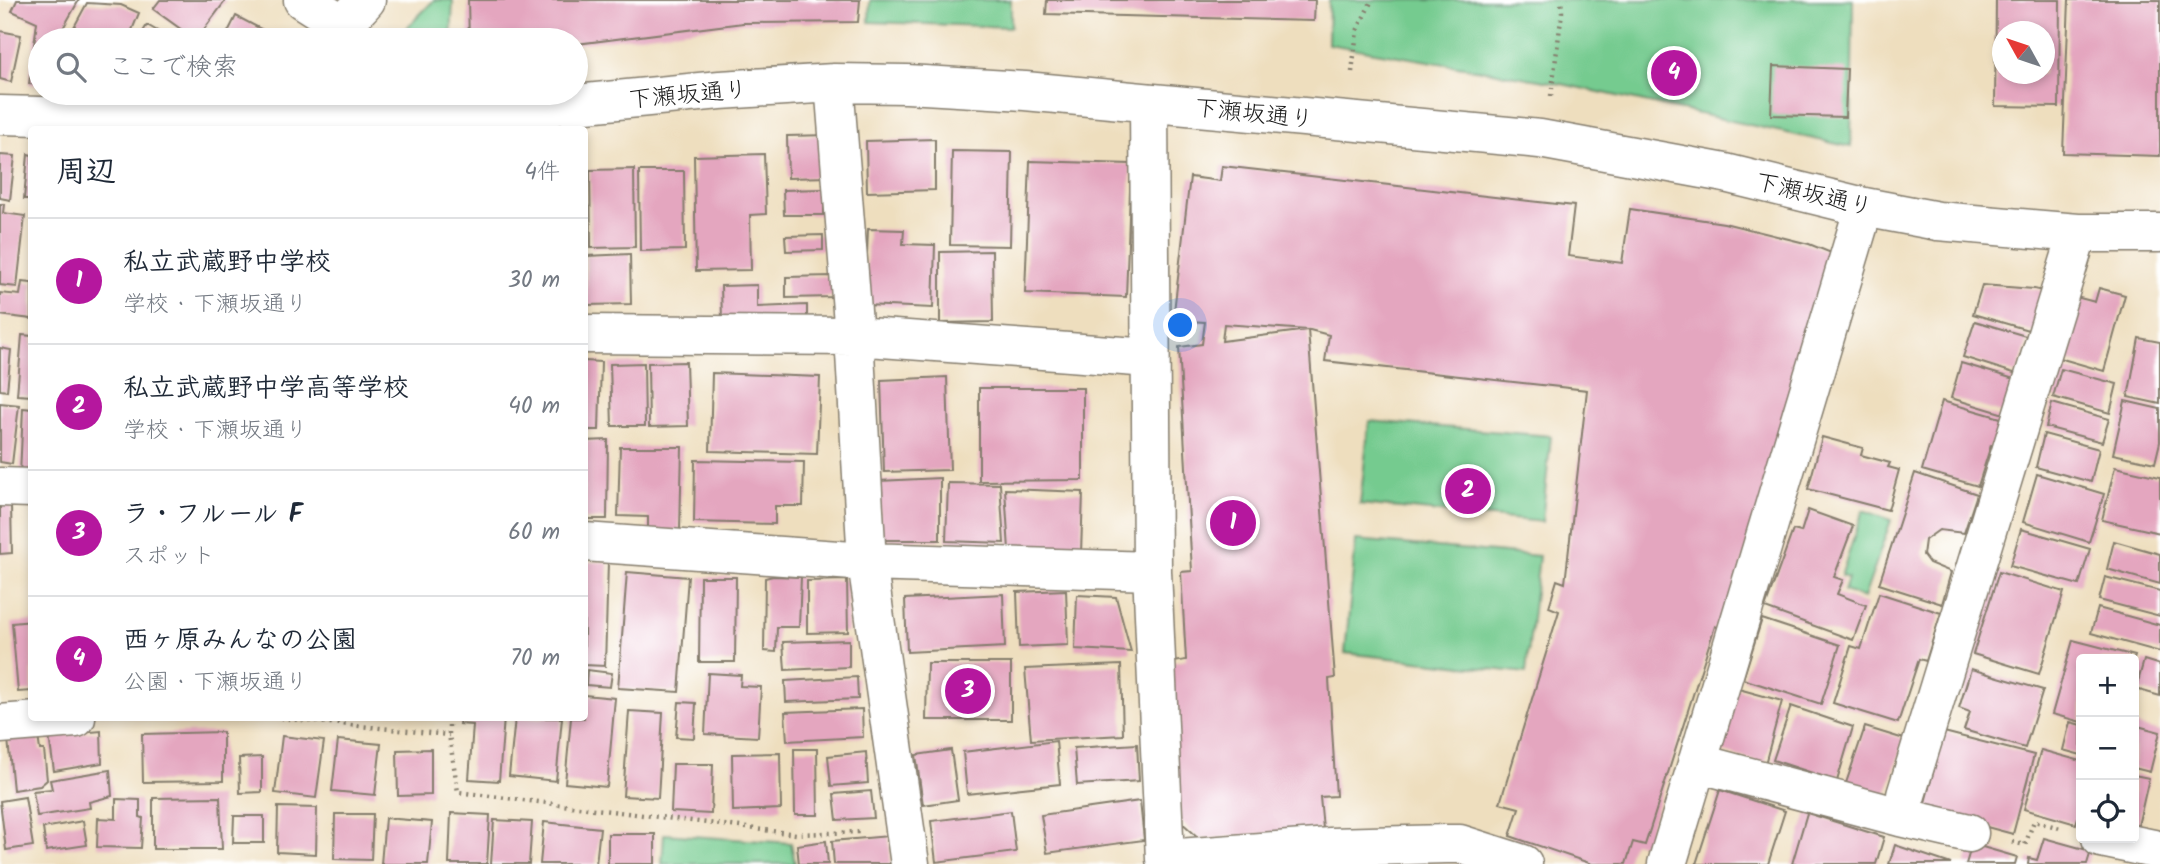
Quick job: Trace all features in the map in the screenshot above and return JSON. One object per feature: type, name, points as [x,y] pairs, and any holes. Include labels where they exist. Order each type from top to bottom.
[{"type":"street","points":[[303,0],[350,22]]},
{"type":"street","points":[[834,83],[854,336],[867,562],[908,847]]},
{"type":"street","name":"下瀬坂通り","points":[[588,103],[720,90],[834,83],[1025,91],[1539,139],[1725,173],[1864,207],[1937,221],[2078,233],[2160,233]]},
{"type":"street","points":[[1149,103],[1152,571],[1165,859],[1329,847],[1443,854],[1460,844],[1523,864]]},
{"type":"street","name":"下瀬坂通り","points":[[0,115],[203,120],[331,105]]},
{"type":"street","name":"下瀬坂通り","points":[[343,105],[393,121],[566,105]]},
{"type":"street","points":[[1667,864],[1864,207]]},
{"type":"street","points":[[1906,795],[2078,233]]},
{"type":"street","points":[[588,334],[854,336],[1150,358]]},
{"type":"street","points":[[0,487],[28,488]]},
{"type":"street","points":[[588,542],[867,562],[1152,571]]},
{"type":"street","points":[[0,724],[38,721]]},
{"type":"street","points":[[1697,763],[1969,833]]},
{"type":"street","points":[[2136,843],[2155,846]]},
{"type":"path","points":[[1352,72],[1357,31],[1373,0]]},
{"type":"path","points":[[1551,97],[1562,12],[1560,0]]},
{"type":"path","points":[[311,721],[449,735]]},
{"type":"path","points":[[449,721],[458,792],[908,847]]},
{"type":"path","points":[[1969,833],[2025,845],[2034,821],[2076,832]]},
{"type":"green space","points":[[434,0],[453,0],[452,28],[407,28]]},
{"type":"green space","points":[[870,0],[1011,0],[1011,27],[869,22]]},
{"type":"green space","points":[[1329,0],[1853,0],[1851,147],[1562,84],[1328,44]]},
{"type":"green space","points":[[1369,421],[1551,436],[1542,522],[1360,504]]},
{"type":"green space","points":[[1863,510],[1891,520],[1864,598],[1844,591],[1848,578],[1841,576]]},
{"type":"green space","points":[[1356,540],[1539,556],[1526,673],[1345,653]]},
{"type":"green space","points":[[664,834],[791,843],[795,864],[662,864]]},
{"type":"building","points":[[17,0],[79,0],[63,28],[36,28],[37,22],[12,11]]},
{"type":"building","points":[[160,0],[226,0],[205,28],[179,28],[153,9]]},
{"type":"building","points":[[468,0],[860,0],[858,22],[743,23],[588,42],[588,28],[469,28]]},
{"type":"building","points":[[1047,0],[1315,0],[1314,21],[1046,14]]},
{"type":"building","points":[[1996,0],[2060,0],[2059,107],[1995,106],[1995,84],[2055,84],[2055,21],[1996,21]]},
{"type":"building","points":[[2069,0],[2160,0],[2160,156],[2063,153]]},
{"type":"building","points":[[87,3],[121,5],[139,13],[133,28],[73,28]]},
{"type":"building","points":[[236,16],[259,28],[230,28]]},
{"type":"building","points":[[0,31],[21,35],[11,82],[0,79]]},
{"type":"building","points":[[1773,66],[1847,69],[1845,117],[1771,115]]},
{"type":"building","points":[[829,135],[830,177],[788,178],[787,136]]},
{"type":"building","points":[[935,139],[935,190],[867,192],[866,141]]},
{"type":"building","points":[[952,151],[1012,152],[1010,246],[950,245]]},
{"type":"building","points":[[28,154],[28,199],[24,199]]},
{"type":"building","points":[[764,154],[766,214],[750,215],[751,270],[696,271],[694,156]]},
{"type":"building","points":[[0,155],[15,156],[10,200],[0,198]]},
{"type":"building","points":[[1030,161],[1131,164],[1126,297],[1025,293]]},
{"type":"building","points":[[1222,166],[1574,206],[1568,256],[1622,263],[1630,209],[1724,223],[1809,244],[1839,256],[1722,629],[1715,626],[1645,845],[1633,842],[1626,864],[1592,864],[1510,836],[1519,808],[1500,803],[1559,611],[1549,607],[1557,580],[1565,583],[1587,390],[1325,361],[1329,335],[1310,330],[1335,678],[1329,679],[1336,796],[1320,797],[1323,829],[1200,839],[1180,821],[1168,663],[1186,660],[1181,572],[1192,571],[1179,347],[1202,344],[1205,322],[1173,320],[1190,177],[1220,181]],"holes":[[[1224,324],[1308,330],[1222,341]]]},
{"type":"building","points":[[634,169],[635,247],[591,248],[590,170]]},
{"type":"building","points":[[639,171],[684,171],[685,250],[640,251]]},
{"type":"building","points":[[824,189],[824,215],[784,215],[783,190]]},
{"type":"building","points":[[0,204],[4,204],[3,213],[25,216],[17,287],[0,285]]},
{"type":"building","points":[[868,229],[904,230],[903,244],[935,245],[933,308],[865,305]]},
{"type":"building","points":[[823,235],[823,250],[786,251],[785,236]]},
{"type":"building","points":[[992,251],[993,322],[940,323],[940,252]]},
{"type":"building","points":[[630,254],[631,304],[588,305],[588,256]]},
{"type":"building","points":[[832,276],[833,297],[786,298],[786,277]]},
{"type":"building","points":[[22,282],[28,283],[28,318],[0,315],[0,293],[20,295]]},
{"type":"building","points":[[757,285],[757,307],[807,305],[807,317],[722,319],[721,286]]},
{"type":"building","points":[[1982,285],[2047,292],[2035,332],[1973,314]]},
{"type":"building","points":[[2099,288],[2125,295],[2104,371],[2059,358],[2076,297],[2095,302]]},
{"type":"building","points":[[1975,321],[2029,337],[2017,374],[1963,357]]},
{"type":"building","points":[[22,335],[28,336],[28,396],[17,395]]},
{"type":"building","points":[[2139,338],[2160,342],[2160,404],[2128,397]]},
{"type":"building","points":[[0,348],[11,350],[7,391],[0,390]]},
{"type":"building","points":[[588,361],[601,362],[599,430],[588,430]]},
{"type":"building","points":[[686,362],[688,426],[649,427],[648,363]]},
{"type":"building","points":[[644,363],[645,426],[612,426],[610,364]]},
{"type":"building","points":[[1961,363],[2014,379],[2004,414],[1951,398]]},
{"type":"building","points":[[2061,369],[2117,384],[2110,413],[2053,397]]},
{"type":"building","points":[[712,373],[820,377],[817,454],[710,451]]},
{"type":"building","points":[[947,377],[950,470],[884,472],[881,380]]},
{"type":"building","points":[[979,388],[1083,388],[1083,480],[979,481]]},
{"type":"building","points":[[1942,401],[2011,421],[2003,449],[1991,445],[1978,486],[1922,470]]},
{"type":"building","points":[[2125,401],[2160,409],[2160,442],[2155,463],[2113,454]]},
{"type":"building","points":[[0,403],[19,405],[12,464],[0,462]]},
{"type":"building","points":[[2052,403],[2109,419],[2102,442],[2046,427]]},
{"type":"building","points":[[23,408],[28,409],[28,476],[20,475]]},
{"type":"building","points":[[2044,434],[2099,449],[2091,482],[2036,467]]},
{"type":"building","points":[[1822,437],[1863,448],[1861,455],[1890,463],[1888,467],[1899,470],[1888,510],[1808,489]]},
{"type":"building","points":[[608,440],[607,519],[588,519],[588,441]]},
{"type":"building","points":[[620,447],[682,447],[680,531],[648,531],[648,517],[618,516]]},
{"type":"building","points":[[695,460],[804,462],[803,506],[775,506],[775,524],[694,522]]},
{"type":"building","points":[[2115,467],[2160,477],[2160,533],[2102,520]]},
{"type":"building","points":[[1915,473],[1977,494],[1964,533],[1939,530],[1925,540],[1923,555],[1929,563],[1951,572],[1942,604],[1879,584]]},
{"type":"building","points":[[2037,474],[2104,494],[2089,542],[2023,522]]},
{"type":"building","points":[[940,478],[940,540],[880,540],[879,481]]},
{"type":"building","points":[[948,483],[1000,484],[1004,543],[946,541]]},
{"type":"building","points":[[1005,489],[1083,492],[1081,554],[1009,550]]},
{"type":"building","points":[[11,505],[12,553],[0,554],[0,506]]},
{"type":"building","points":[[1808,510],[1853,526],[1834,577],[1843,580],[1837,594],[1866,605],[1853,640],[1765,608],[1793,530],[1801,532]]},
{"type":"building","points":[[2021,529],[2090,549],[2079,585],[2010,566]]},
{"type":"building","points":[[2114,541],[2160,554],[2160,584],[2107,569]]},
{"type":"building","points":[[588,562],[608,562],[605,666],[588,665]]},
{"type":"building","points":[[627,572],[688,577],[679,692],[618,688]]},
{"type":"building","points":[[1999,572],[2064,592],[2039,674],[1973,654]]},
{"type":"building","points":[[700,577],[736,577],[735,662],[699,662]]},
{"type":"building","points":[[801,577],[799,627],[777,627],[776,652],[764,651],[765,578]]},
{"type":"building","points":[[2105,577],[2160,591],[2160,616],[2099,600]]},
{"type":"building","points":[[847,580],[848,632],[807,633],[807,581]]},
{"type":"building","points":[[1066,590],[1068,645],[1019,647],[1017,592]]},
{"type":"building","points":[[1879,593],[1941,613],[1926,661],[1919,659],[1898,723],[1833,703],[1851,646],[1861,649]]},
{"type":"building","points":[[1003,594],[1005,647],[907,652],[905,599]]},
{"type":"building","points":[[1077,595],[1116,597],[1131,652],[1075,649]]},
{"type":"building","points":[[2098,608],[2160,625],[2160,652],[2091,633]]},
{"type":"building","points":[[1762,619],[1840,645],[1821,704],[1743,679]]},
{"type":"building","points":[[28,621],[28,691],[18,692],[12,623]]},
{"type":"building","points":[[849,640],[849,667],[785,670],[783,642]]},
{"type":"building","points":[[2073,640],[2127,654],[2076,654],[2076,721],[2052,714]]},
{"type":"building","points":[[2144,660],[2160,665],[2160,696],[2139,690]]},
{"type":"building","points":[[927,663],[1011,663],[1011,720],[926,720]]},
{"type":"building","points":[[1121,665],[1123,735],[1031,740],[1025,669]]},
{"type":"building","points":[[1971,669],[2043,690],[2025,748],[1964,730],[1970,712],[1959,708]]},
{"type":"building","points":[[588,670],[612,673],[610,687],[588,685]]},
{"type":"building","points":[[708,673],[741,675],[740,686],[761,687],[758,737],[705,734]]},
{"type":"building","points":[[857,677],[858,699],[786,702],[785,681]]},
{"type":"building","points":[[1735,688],[1782,701],[1765,764],[1717,750]]},
{"type":"building","points":[[588,695],[615,698],[607,787],[565,783],[571,721],[588,721]]},
{"type":"building","points":[[679,702],[696,703],[694,738],[676,737]]},
{"type":"building","points":[[1791,706],[1853,727],[1837,781],[1773,760]]},
{"type":"building","points":[[862,709],[863,737],[787,741],[785,712]]},
{"type":"building","points":[[629,711],[663,713],[658,798],[623,796]]},
{"type":"building","points":[[460,721],[504,721],[499,781],[469,779],[473,725],[459,724]]},
{"type":"building","points":[[515,721],[562,721],[556,781],[509,776]]},
{"type":"building","points":[[2070,722],[2076,724],[2076,754],[2063,750]]},
{"type":"building","points":[[2139,726],[2160,732],[2150,772],[2139,769]]},
{"type":"building","points":[[1865,727],[1904,739],[1885,799],[1845,786]]},
{"type":"building","points":[[101,731],[102,763],[54,771],[49,736]]},
{"type":"building","points":[[223,732],[223,781],[143,782],[142,734]]},
{"type":"building","points":[[1944,732],[2034,755],[2013,834],[1923,810]]},
{"type":"building","points":[[38,736],[40,750],[44,750],[47,780],[40,786],[13,790],[8,739]]},
{"type":"building","points":[[282,736],[324,741],[316,798],[275,793]]},
{"type":"building","points":[[338,740],[381,744],[375,795],[332,791]]},
{"type":"building","points":[[1056,741],[1060,784],[967,794],[963,752]]},
{"type":"building","points":[[1137,744],[1139,781],[1077,785],[1074,748]]},
{"type":"building","points":[[431,749],[431,795],[398,796],[397,750]]},
{"type":"building","points":[[794,749],[817,749],[818,815],[795,815]]},
{"type":"building","points":[[951,750],[958,800],[923,805],[916,755]]},
{"type":"building","points":[[2041,750],[2076,760],[2076,824],[2024,809]]},
{"type":"building","points":[[866,752],[868,783],[831,786],[828,756]]},
{"type":"building","points":[[780,753],[781,809],[733,811],[732,754]]},
{"type":"building","points":[[262,757],[262,792],[240,793],[239,758]]},
{"type":"building","points":[[673,764],[713,764],[711,814],[671,812]]},
{"type":"building","points":[[110,770],[112,796],[89,802],[90,808],[37,816],[33,791],[52,789],[50,780]]},
{"type":"building","points":[[2139,776],[2149,778],[2139,822]]},
{"type":"building","points":[[1720,790],[1785,811],[1768,864],[1696,864]]},
{"type":"building","points":[[871,791],[874,818],[837,820],[834,794]]},
{"type":"building","points":[[25,797],[33,846],[6,850],[0,801]]},
{"type":"building","points":[[220,797],[222,849],[153,849],[153,798]]},
{"type":"building","points":[[116,799],[140,800],[140,817],[143,818],[141,848],[97,847],[98,818],[116,819]]},
{"type":"building","points":[[1140,801],[1144,840],[1047,853],[1041,815]]},
{"type":"building","points":[[278,807],[317,808],[316,854],[277,852]]},
{"type":"building","points":[[1011,811],[1016,852],[936,862],[931,821]]},
{"type":"building","points":[[451,813],[490,815],[487,864],[449,864]]},
{"type":"building","points":[[1807,813],[1884,837],[1876,864],[1792,864]]},
{"type":"building","points":[[335,814],[373,814],[371,860],[334,859]]},
{"type":"building","points":[[234,816],[264,816],[264,843],[233,843]]},
{"type":"building","points":[[385,818],[432,822],[428,864],[381,864]]},
{"type":"building","points":[[494,820],[532,822],[529,864],[491,864]]},
{"type":"building","points":[[83,821],[87,845],[46,851],[43,828]]},
{"type":"building","points":[[544,822],[600,828],[596,864],[540,864]]},
{"type":"building","points":[[608,834],[655,834],[655,864],[608,864]]},
{"type":"building","points":[[889,836],[891,864],[834,864],[832,841]]},
{"type":"building","points":[[2044,838],[2091,851],[2087,864],[2028,864],[2029,858],[2037,860]]},
{"type":"building","points":[[826,841],[828,864],[799,864],[797,845]]},
{"type":"building","points":[[1972,844],[2017,857],[2015,864],[1966,864]]},
{"type":"building","points":[[1895,845],[1951,864],[1889,864]]},
{"type":"place","name":"西ヶ原みんなの公園","points":[[1674,73]]},
{"type":"place","name":"私立武蔵野中学高等学校","points":[[1468,491]]},
{"type":"place","name":"私立武蔵野中学校","points":[[1233,523]]},
{"type":"place","name":"ラ・フルール F","points":[[968,691]]}]
